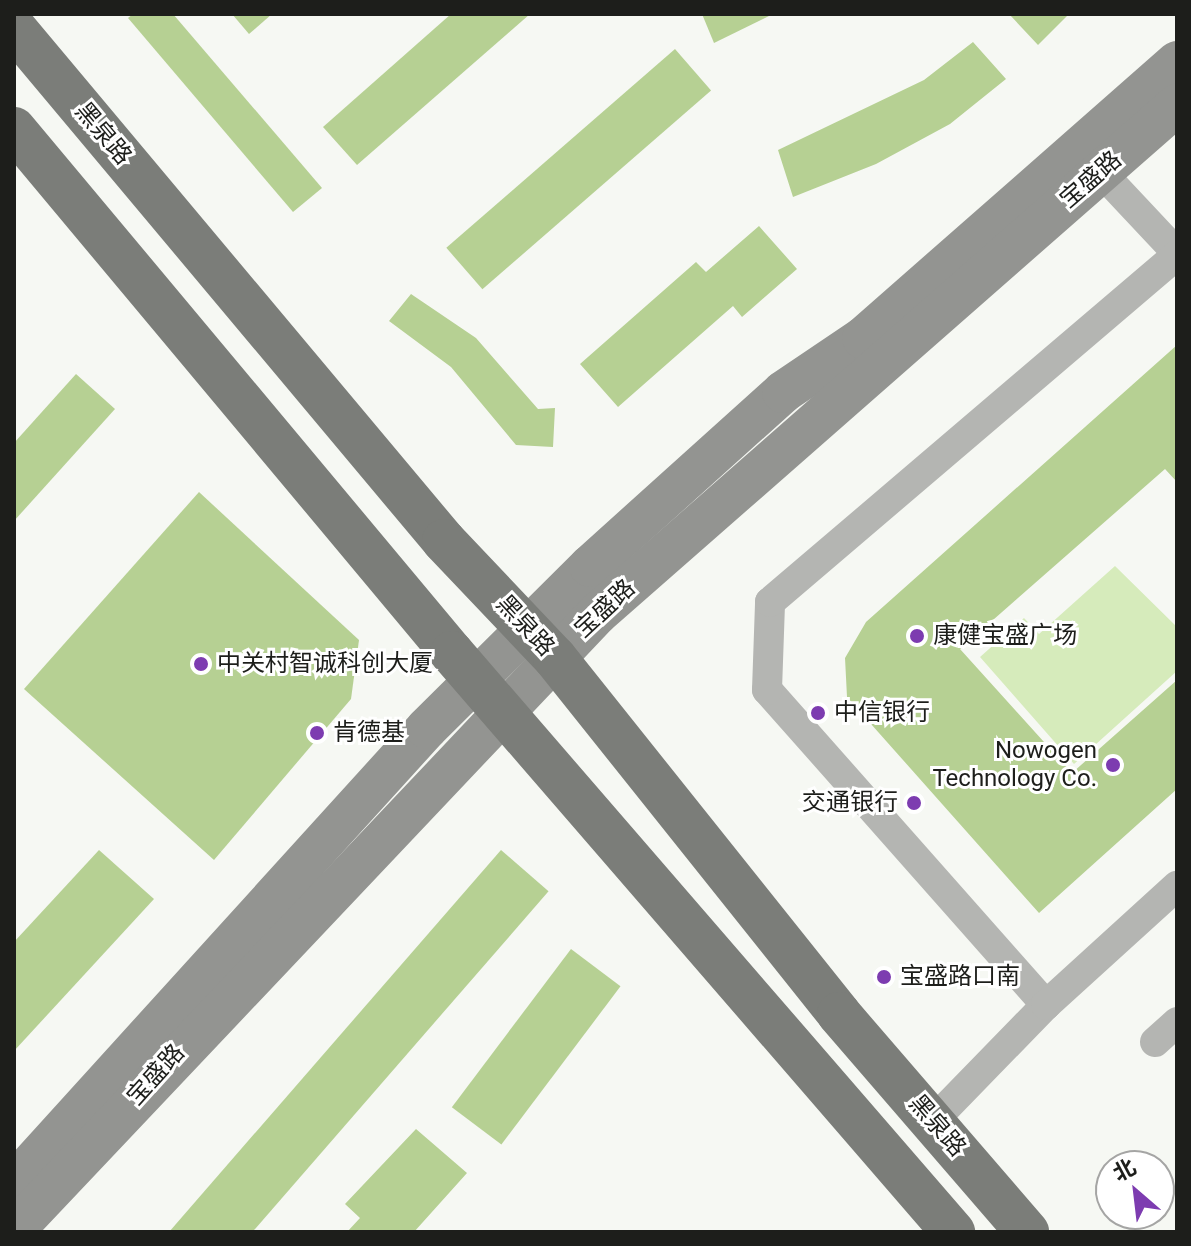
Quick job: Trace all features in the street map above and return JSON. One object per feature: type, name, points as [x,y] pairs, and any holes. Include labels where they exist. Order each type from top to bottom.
[{"type":"main road","name":"黑泉路","points":[[14,28],[444,541],[542,643],[839,1014],[1027,1232]]},
{"type":"main road","points":[[14,129],[491,696],[953,1232]]},
{"type":"street","name":"宝盛路","points":[[14,1183],[125,1054],[491,696],[783,392],[863,338],[1177,62]]},
{"type":"street","name":"宝盛路","points":[[542,643],[1177,105]]},
{"type":"street","points":[[1046,1005],[767,690],[770,602],[1177,254],[1101,172]]},
{"type":"street","name":"宝盛路","points":[[14,1230],[491,696]]},
{"type":"street","points":[[933,1121],[1046,1005],[1177,886]]},
{"type":"green space","points":[[1115,566],[1177,627],[1177,671],[1074,764],[980,657],[1024,618],[1039,634]]},
{"type":"building","points":[[133,14],[173,14],[322,188],[293,212],[128,18]]},
{"type":"building","points":[[232,14],[272,14],[249,34]]},
{"type":"building","points":[[451,14],[530,14],[357,165],[323,127]]},
{"type":"building","points":[[702,14],[773,14],[714,43]]},
{"type":"building","points":[[1009,14],[1069,14],[1038,45]]},
{"type":"building","points":[[973,42],[1006,79],[950,124],[876,164],[793,197],[778,150],[924,80]]},
{"type":"building","points":[[675,49],[711,91],[482,289],[446,248]]},
{"type":"building","points":[[759,226],[797,269],[742,317],[733,306],[618,407],[580,364],[696,262],[706,272]]},
{"type":"building","points":[[411,294],[476,338],[538,409],[555,408],[553,447],[516,445],[451,367],[389,321]]},
{"type":"building","name":"康健宝盛广场","points":[[1177,345],[1177,482],[1165,469],[960,649],[1072,773],[1177,680],[1177,789],[1039,913],[847,697],[845,658],[866,622]]},
{"type":"building","points":[[76,374],[115,409],[14,521],[14,443]]},
{"type":"building","name":"中关村智诚科创大厦","points":[[199,492],[359,640],[351,699],[214,860],[24,689]]},
{"type":"building","points":[[99,850],[154,899],[14,1051],[14,942]]},
{"type":"building","points":[[501,850],[549,891],[252,1232],[169,1232]]},
{"type":"building","points":[[571,949],[621,986],[501,1144],[452,1107]]},
{"type":"building","points":[[416,1129],[467,1173],[414,1232],[347,1232],[360,1218],[345,1204]]},
{"type":"place","name":"康健宝盛广场","points":[[917,636]]},
{"type":"place","name":"中关村智诚科创大厦","points":[[201,664]]},
{"type":"place","name":"中信银行","points":[[818,713]]},
{"type":"place","name":"肯德基","points":[[317,733]]},
{"type":"place","name":"Nowogen Technology Co.","points":[[1113,765]]},
{"type":"place","name":"交通银行","points":[[914,803]]},
{"type":"place","name":"宝盛路口南","points":[[884,977]]}]
